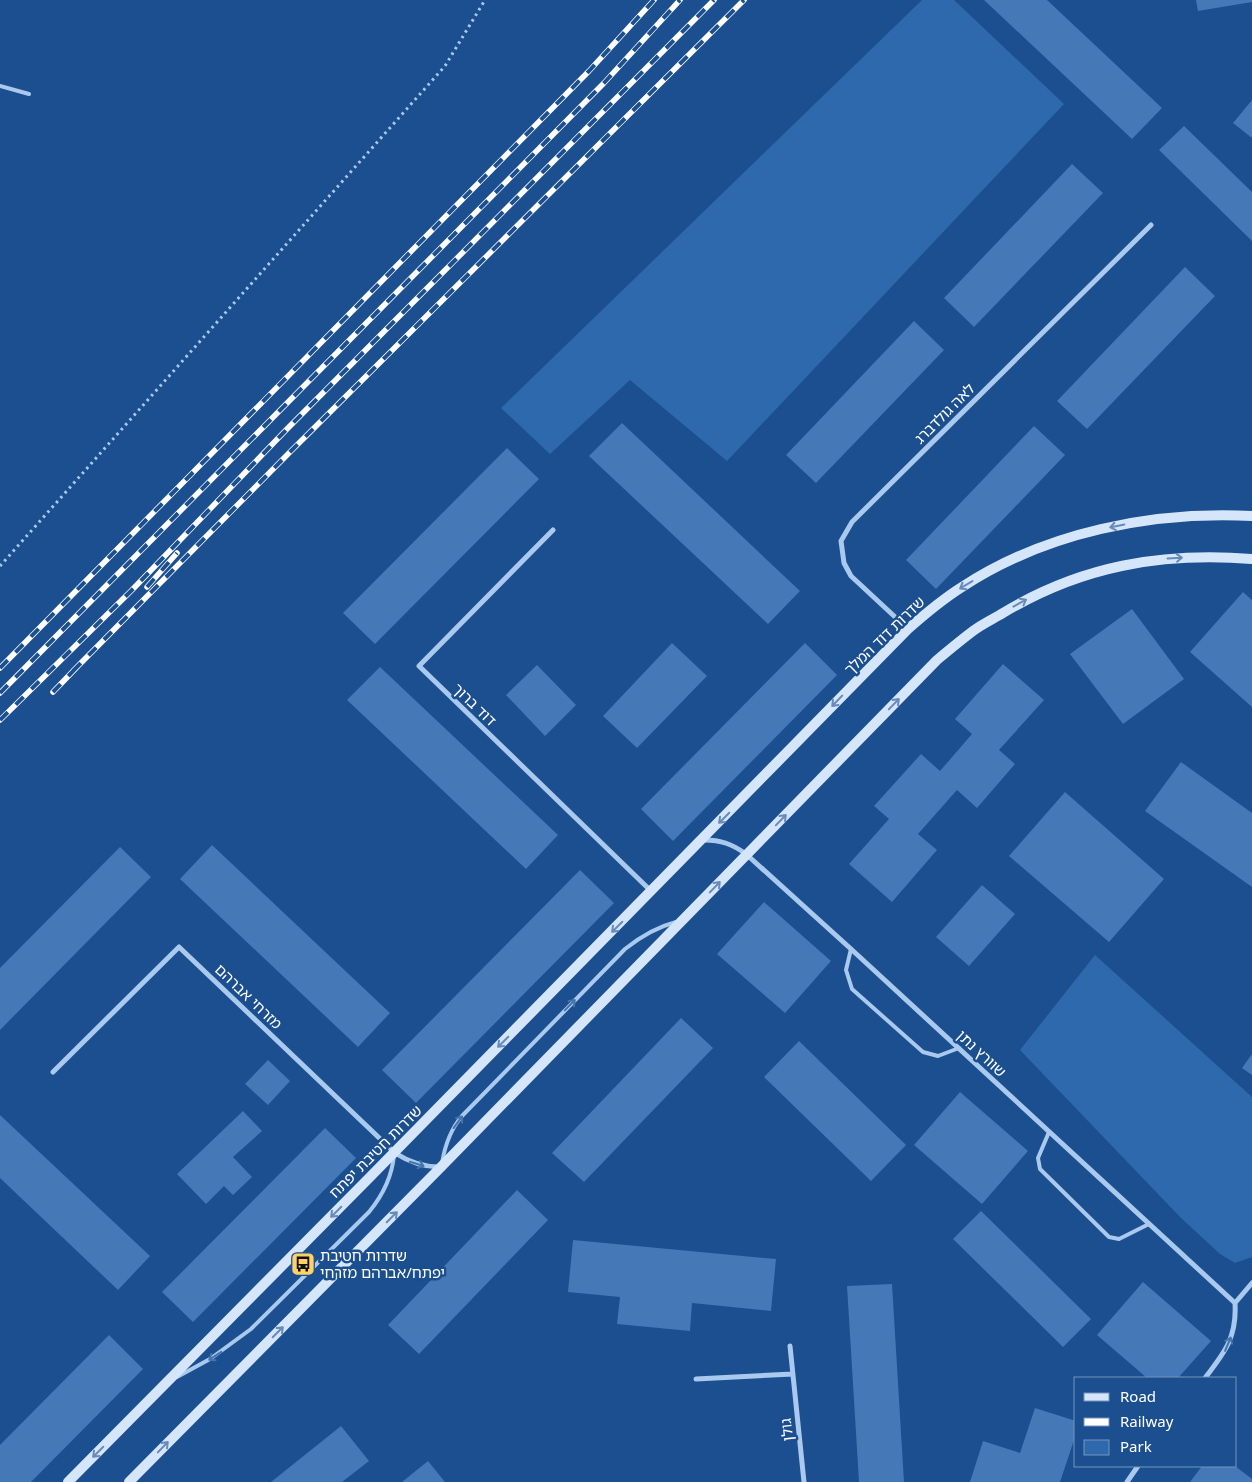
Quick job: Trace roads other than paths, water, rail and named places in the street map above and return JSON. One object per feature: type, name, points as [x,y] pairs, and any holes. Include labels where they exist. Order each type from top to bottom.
[{"type":"main road","name":"שדרות דוד המלך","points":[[702,840],[908,629],[962,586],[1001,565],[1045,546],[1090,531],[1143,520],[1191,516],[1252,516]]},
{"type":"main road","points":[[129,1482],[441,1167],[937,660],[974,630],[1022,601],[1064,582],[1112,567],[1175,558],[1218,556],[1252,559]]},
{"type":"main road","name":"שדרות חטיבת יפתח","points":[[68,1482],[702,840]]},
{"type":"street","name":"לאה גולדברג","points":[[908,629],[852,576],[844,563],[841,541],[852,522],[1151,225]]},
{"type":"street","name":"דוד ברוך","points":[[553,530],[419,666],[651,892]]},
{"type":"street","name":"שוורץ נתן","points":[[702,840],[720,840],[746,854],[1235,1303]]},
{"type":"street","name":"מזרחי אברהם","points":[[53,1072],[179,947],[394,1153],[423,1166],[441,1167]]},
{"type":"street","points":[[1206,1377],[1224,1354],[1231,1337],[1236,1320],[1235,1303],[1252,1283]]},
{"type":"street","name":"גולן","points":[[790,1346],[804,1482]]},
{"type":"street","points":[[696,1379],[793,1374]]},
{"type":"street","points":[[1128,1482],[1137,1467]]},
{"type":"lane","points":[[0,86],[29,94]]},
{"type":"lane","points":[[441,1167],[448,1139],[458,1120],[625,949],[637,939],[650,932],[683,920]]},
{"type":"lane","points":[[851,949],[846,970],[852,990],[923,1052],[938,1056],[959,1048]]},
{"type":"lane","points":[[1049,1132],[1038,1158],[1040,1169],[1109,1237],[1120,1239],[1149,1224]]},
{"type":"lane","points":[[169,1380],[210,1359],[251,1330],[369,1212],[386,1185],[392,1170],[394,1153]]},
{"type":"railway","points":[[0,668],[589,71],[654,0]]},
{"type":"railway","points":[[0,693],[604,83],[680,0]]},
{"type":"railway","points":[[0,720],[132,590],[287,429],[714,0]]},
{"type":"railway","points":[[73,671],[744,0]]},
{"type":"railway","points":[[147,587],[177,553]]},
{"type":"railway","points":[[53,692],[78,666]]},
{"type":"place","name":"שדרות חטיבת יפתח/אברהם מזרחי","points":[[303,1264]]}]
